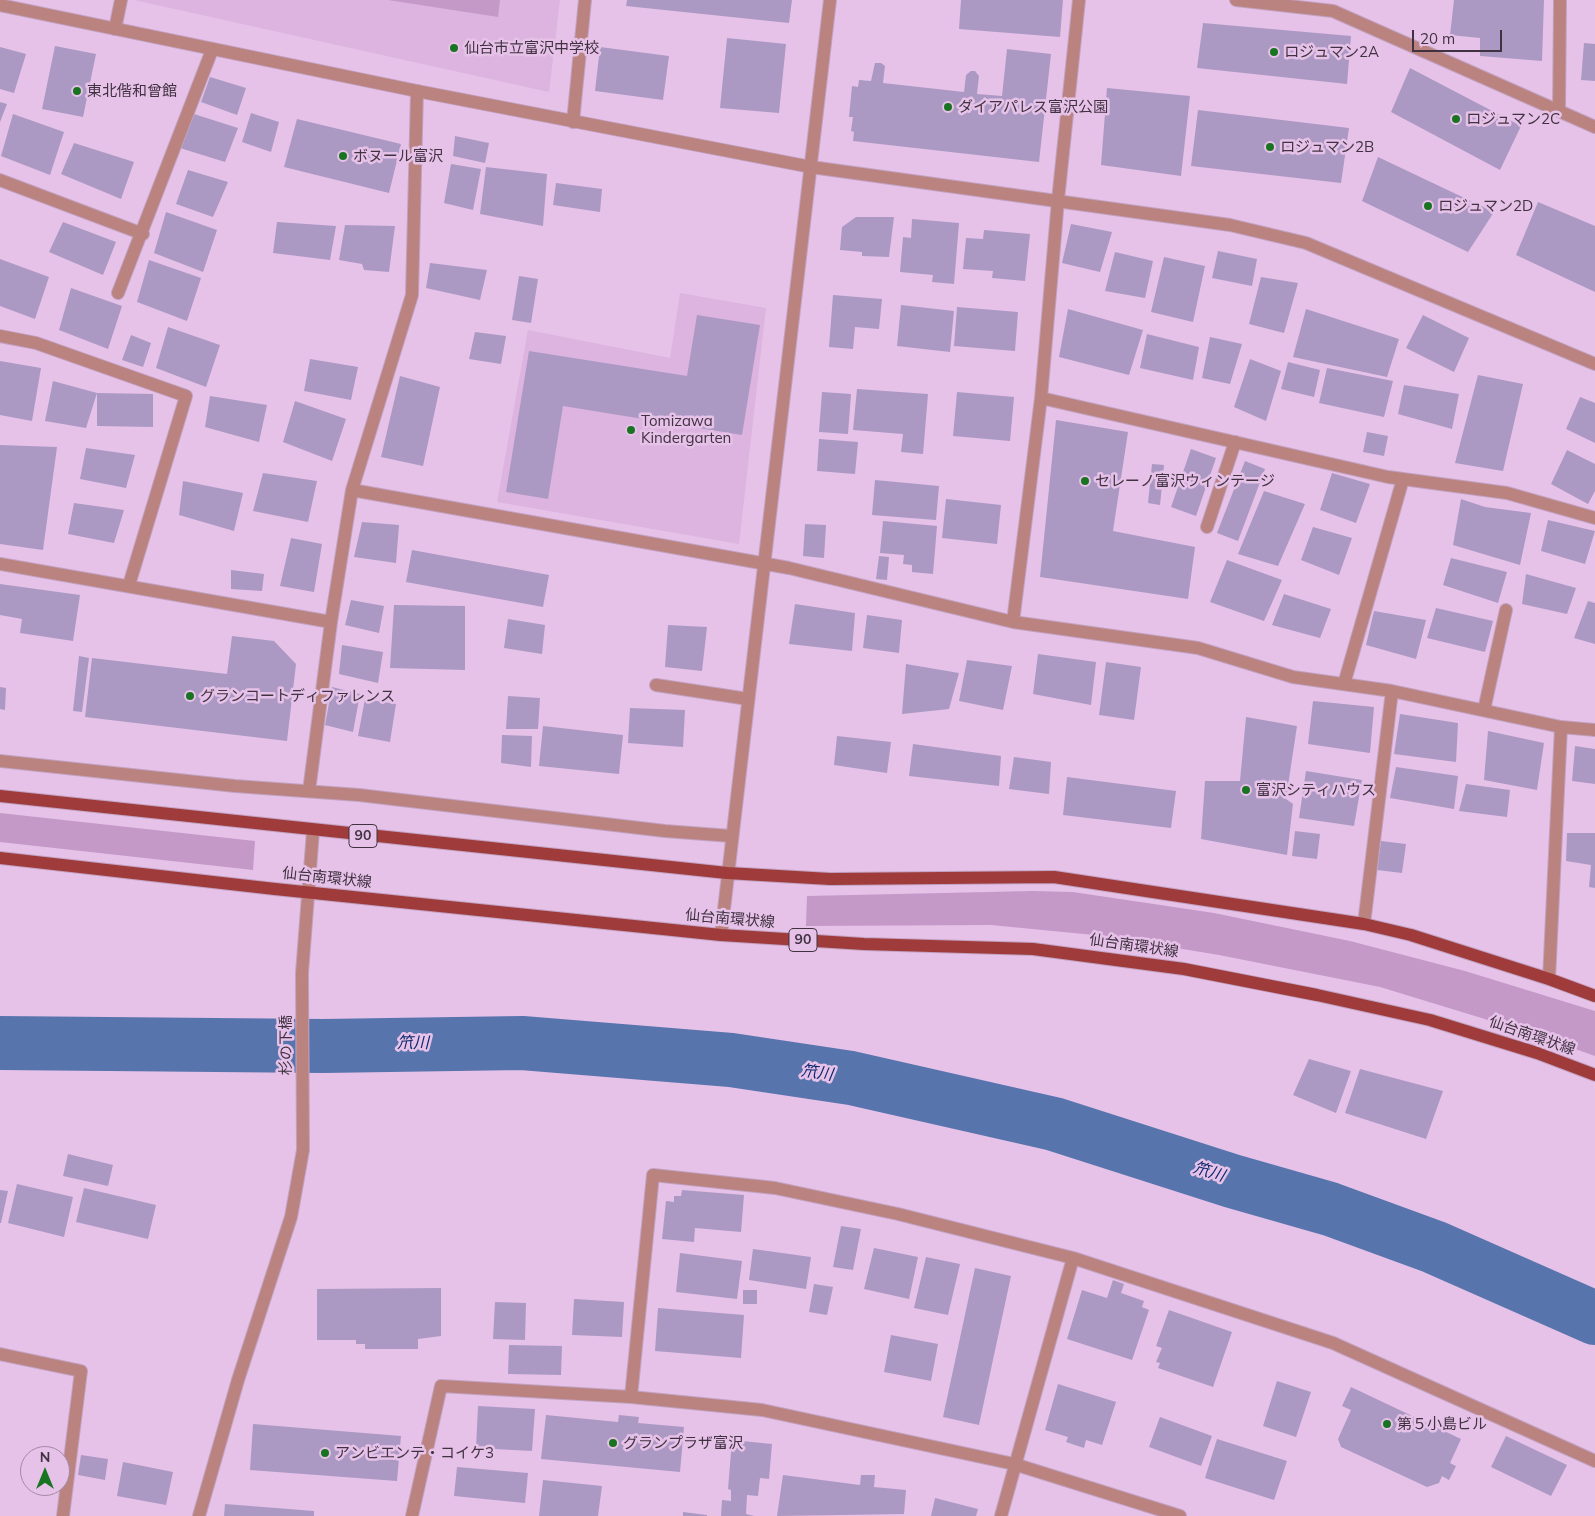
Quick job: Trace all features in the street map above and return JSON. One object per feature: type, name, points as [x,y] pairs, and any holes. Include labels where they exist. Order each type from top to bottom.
[{"type":"main road","name":"90","points":[[0,796],[727,873],[830,879],[1054,877],[1364,924],[1411,935],[1549,979],[1595,996]]},
{"type":"main road","name":"仙台南環状線","points":[[0,858],[721,935],[864,944],[1032,949],[1184,969],[1317,995],[1430,1020],[1537,1053],[1595,1076]]},
{"type":"street","points":[[115,30],[121,0]]},
{"type":"street","points":[[573,122],[585,0]]},
{"type":"street","points":[[721,935],[748,699],[766,564],[830,0]]},
{"type":"street","points":[[1013,622],[1041,398],[1058,200],[1080,0]]},
{"type":"street","points":[[1236,0],[1333,6],[1595,127]]},
{"type":"street","points":[[1559,111],[1560,0]]},
{"type":"street","points":[[0,5],[417,91],[811,167],[1058,200],[1230,226],[1306,243],[1595,364]]},
{"type":"street","points":[[118,293],[143,234],[212,50]]},
{"type":"street","points":[[309,791],[331,622],[352,490],[412,295],[417,91]]},
{"type":"street","points":[[0,180],[143,234]]},
{"type":"street","points":[[0,336],[36,343],[186,396],[129,585]]},
{"type":"street","points":[[1041,398],[1403,479],[1507,493],[1595,518]]},
{"type":"street","points":[[1207,527],[1235,442]]},
{"type":"street","points":[[1344,684],[1403,479]]},
{"type":"street","points":[[352,490],[766,564],[1013,622],[1198,648],[1293,677],[1392,691],[1561,727],[1595,730]]},
{"type":"street","points":[[0,564],[129,585],[331,622]]},
{"type":"street","points":[[1484,710],[1506,610]]},
{"type":"street","points":[[656,685],[748,699]]},
{"type":"street","points":[[1364,924],[1392,691]]},
{"type":"street","points":[[1549,979],[1561,727]]},
{"type":"street","points":[[0,761],[235,786],[309,791],[732,836]]},
{"type":"street","name":"杉の下橋","points":[[198,1516],[238,1380],[292,1217],[303,1150],[301,1117],[302,973],[313,830]]},
{"type":"street","points":[[631,1397],[653,1175],[775,1188],[898,1214],[1073,1258],[1333,1343],[1595,1461]]},
{"type":"street","points":[[1001,1516],[1073,1258]]},
{"type":"street","points":[[0,1354],[80,1371],[63,1516]]},
{"type":"street","points":[[412,1516],[441,1386],[631,1397],[762,1410],[1014,1464],[1180,1516]]},
{"type":"shaded area","name":"仙台市立富沢中学校","points":[[134,0],[560,0],[549,92]]},
{"type":"shaded area","points":[[388,0],[500,0],[498,17]]},
{"type":"shaded area","name":"Tomizawa Kindergarten","points":[[680,293],[766,308],[739,544],[497,502],[528,330],[670,358]]},
{"type":"shaded area","points":[[0,813],[255,841],[253,870],[0,842]]},
{"type":"shaded area","points":[[1032,891],[1073,892],[1214,913],[1350,941],[1465,971],[1595,1011],[1595,1056],[1524,1031],[1380,987],[1219,955],[1104,936],[991,925],[806,926],[807,896]]},
{"type":"building","points":[[627,0],[792,0],[789,23],[626,6]]},
{"type":"building","points":[[961,0],[1063,0],[1060,37],[959,29]]},
{"type":"building","points":[[1454,0],[1544,0],[1542,61],[1480,56],[1480,38],[1450,35]]},
{"type":"building","name":"ロジュマン2A","points":[[1203,23],[1351,36],[1347,84],[1197,68]]},
{"type":"building","points":[[727,38],[786,44],[779,113],[720,108]]},
{"type":"building","points":[[1584,43],[1595,44],[1595,81],[1581,80]]},
{"type":"building","points":[[55,46],[96,54],[83,117],[42,109]]},
{"type":"building","points":[[0,47],[26,54],[14,93],[0,89]]},
{"type":"building","points":[[600,47],[669,56],[663,100],[595,91]]},
{"type":"building","name":"ダイアパレス富沢公園","points":[[1007,49],[1051,54],[1039,162],[853,141],[854,132],[851,131],[853,117],[849,117],[852,86],[858,87],[859,80],[871,81],[875,63],[881,63],[885,66],[883,83],[964,92],[966,75],[971,71],[975,71],[979,76],[977,94],[1002,96]]},
{"type":"building","name":"ロジュマン2C","points":[[1410,68],[1521,126],[1500,170],[1391,112]]},
{"type":"building","points":[[210,77],[246,88],[237,115],[201,102]]},
{"type":"building","points":[[1107,88],[1190,96],[1181,176],[1101,165]]},
{"type":"building","points":[[0,102],[7,104],[0,122]]},
{"type":"building","name":"ロジュマン2B","points":[[1198,110],[1349,128],[1341,183],[1191,166]]},
{"type":"building","points":[[251,113],[279,122],[271,152],[242,142]]},
{"type":"building","points":[[13,114],[64,132],[50,175],[1,156]]},
{"type":"building","points":[[194,114],[238,128],[225,162],[180,148]]},
{"type":"building","name":"ボヌール富沢","points":[[297,119],[401,144],[389,193],[284,167]]},
{"type":"building","points":[[455,136],[489,143],[485,163],[453,156]]},
{"type":"building","points":[[74,143],[134,162],[121,199],[61,174]]},
{"type":"building","name":"ロジュマン2D","points":[[1378,157],[1494,212],[1468,252],[1362,201]]},
{"type":"building","points":[[451,164],[481,169],[473,210],[444,203]]},
{"type":"building","points":[[486,167],[547,174],[543,226],[480,214]]},
{"type":"building","points":[[188,170],[228,182],[213,217],[176,204]]},
{"type":"building","points":[[556,183],[602,189],[600,212],[553,205]]},
{"type":"building","points":[[1538,202],[1595,226],[1595,292],[1516,255]]},
{"type":"building","points":[[166,212],[217,230],[203,272],[154,253]]},
{"type":"building","points":[[856,217],[894,217],[889,257],[862,256],[862,252],[840,250],[842,227]]},
{"type":"building","points":[[912,219],[959,223],[954,284],[932,282],[933,275],[900,272],[903,237],[911,238]]},
{"type":"building","points":[[63,222],[116,242],[103,275],[49,252]]},
{"type":"building","points":[[277,222],[336,226],[330,260],[273,253]]},
{"type":"building","points":[[1071,224],[1112,232],[1100,272],[1062,263]]},
{"type":"building","points":[[345,225],[395,226],[389,272],[364,270],[362,264],[339,260]]},
{"type":"building","points":[[984,230],[1030,234],[1025,281],[992,278],[993,271],[963,269],[966,238],[983,239]]},
{"type":"building","points":[[1218,251],[1257,259],[1252,286],[1212,278]]},
{"type":"building","points":[[1115,252],[1153,261],[1145,298],[1105,291]]},
{"type":"building","points":[[1164,257],[1205,266],[1193,322],[1151,312]]},
{"type":"building","points":[[0,259],[49,277],[35,319],[0,306]]},
{"type":"building","points":[[149,260],[201,278],[187,321],[137,302]]},
{"type":"building","points":[[430,263],[487,270],[480,300],[426,288]]},
{"type":"building","points":[[519,276],[538,279],[531,323],[512,320]]},
{"type":"building","points":[[1261,277],[1298,283],[1284,333],[1249,324]]},
{"type":"building","points":[[71,288],[122,306],[108,349],[59,330]]},
{"type":"building","points":[[833,295],[882,299],[879,329],[855,327],[853,349],[829,347]]},
{"type":"building","points":[[901,305],[954,311],[950,352],[897,346]]},
{"type":"building","points":[[957,307],[1018,312],[1015,351],[954,346]]},
{"type":"building","points":[[1068,309],[1143,330],[1129,375],[1059,357]]},
{"type":"building","points":[[1306,309],[1399,339],[1387,377],[1293,357]]},
{"type":"building","points":[[697,315],[760,325],[742,435],[563,406],[548,499],[506,492],[529,351],[687,376]]},
{"type":"building","points":[[1423,315],[1469,338],[1454,372],[1406,348]]},
{"type":"building","points":[[168,327],[220,345],[206,387],[156,368]]},
{"type":"building","points":[[475,332],[506,336],[501,364],[469,359]]},
{"type":"building","points":[[1147,334],[1199,347],[1193,380],[1140,368]]},
{"type":"building","points":[[131,335],[151,343],[143,367],[122,360]]},
{"type":"building","points":[[1210,337],[1242,344],[1230,384],[1202,378]]},
{"type":"building","points":[[310,359],[358,367],[351,400],[304,391]]},
{"type":"building","points":[[1250,359],[1281,371],[1266,421],[1234,407]]},
{"type":"building","points":[[0,361],[41,368],[32,421],[0,415]]},
{"type":"building","points":[[1288,362],[1320,370],[1314,397],[1281,389]]},
{"type":"building","points":[[1327,368],[1393,381],[1384,417],[1319,403]]},
{"type":"building","points":[[1478,375],[1523,384],[1503,471],[1455,463]]},
{"type":"building","points":[[400,376],[440,387],[423,466],[381,457]]},
{"type":"building","points":[[53,381],[97,393],[86,428],[45,421]]},
{"type":"building","points":[[1404,385],[1459,394],[1452,429],[1398,414]]},
{"type":"building","points":[[857,389],[928,394],[923,454],[901,452],[903,434],[853,430]]},
{"type":"building","points":[[822,392],[851,394],[848,434],[819,432]]},
{"type":"building","points":[[957,392],[1014,397],[1010,441],[953,436]]},
{"type":"building","points":[[97,393],[153,394],[153,427],[97,426]]},
{"type":"building","points":[[210,396],[267,405],[259,442],[205,427]]},
{"type":"building","points":[[1580,397],[1595,403],[1595,443],[1566,429]]},
{"type":"building","points":[[295,401],[346,419],[332,461],[283,442]]},
{"type":"building","name":"セレーノ富沢ウィンテージ","points":[[1056,420],[1128,432],[1113,531],[1195,547],[1188,599],[1040,577]]},
{"type":"building","points":[[1367,432],[1388,436],[1384,456],[1363,452]]},
{"type":"building","points":[[819,439],[858,442],[855,474],[817,471]]},
{"type":"building","points":[[0,445],[57,447],[43,550],[0,544]]},
{"type":"building","points":[[86,448],[135,455],[126,488],[80,479]]},
{"type":"building","points":[[1191,449],[1216,458],[1196,516],[1171,507]]},
{"type":"building","points":[[1567,450],[1595,464],[1595,491],[1588,504],[1551,484]]},
{"type":"building","points":[[1245,461],[1265,469],[1238,541],[1217,533]]},
{"type":"building","points":[[1152,464],[1164,465],[1160,505],[1148,503]]},
{"type":"building","points":[[263,473],[317,481],[308,522],[253,511]]},
{"type":"building","points":[[1332,473],[1370,484],[1356,523],[1320,510]]},
{"type":"building","points":[[875,480],[939,486],[936,520],[872,515]]},
{"type":"building","points":[[183,481],[243,493],[234,531],[179,515]]},
{"type":"building","points":[[1264,491],[1305,504],[1278,566],[1238,554]]},
{"type":"building","points":[[946,499],[1001,505],[997,544],[942,538]]},
{"type":"building","points":[[1461,499],[1485,507],[1531,513],[1520,565],[1453,545]]},
{"type":"building","points":[[74,503],[124,510],[114,543],[68,534]]},
{"type":"building","points":[[1548,520],[1595,531],[1585,564],[1541,551]]},
{"type":"building","points":[[883,521],[937,526],[933,574],[912,572],[912,565],[903,564],[904,555],[880,553]]},
{"type":"building","points":[[362,522],[399,525],[396,563],[354,557]]},
{"type":"building","points":[[805,524],[826,525],[824,558],[803,556]]},
{"type":"building","points":[[1313,527],[1352,538],[1339,575],[1301,560]]},
{"type":"building","points":[[291,538],[322,544],[314,592],[280,586]]},
{"type":"building","points":[[412,550],[549,575],[543,607],[406,582]]},
{"type":"building","points":[[879,556],[889,557],[887,580],[876,579]]},
{"type":"building","points":[[1451,558],[1507,572],[1498,603],[1443,585]]},
{"type":"building","points":[[1227,560],[1282,580],[1264,621],[1210,602]]},
{"type":"building","points":[[231,570],[264,574],[262,591],[231,589]]},
{"type":"building","points":[[1526,574],[1576,588],[1567,614],[1522,604]]},
{"type":"building","points":[[0,584],[80,595],[73,641],[20,633],[22,619],[0,615]]},
{"type":"building","points":[[1284,594],[1331,609],[1320,638],[1272,625]]},
{"type":"building","points":[[351,600],[384,606],[379,633],[345,625]]},
{"type":"building","points":[[1588,601],[1595,603],[1595,644],[1574,638]]},
{"type":"building","points":[[795,604],[855,613],[852,651],[789,644]]},
{"type":"building","points":[[394,605],[465,606],[465,670],[390,668]]},
{"type":"building","points":[[1436,608],[1493,621],[1485,652],[1427,638]]},
{"type":"building","points":[[1374,611],[1426,620],[1416,659],[1366,645]]},
{"type":"building","points":[[867,615],[902,620],[899,653],[863,648]]},
{"type":"building","points":[[508,619],[545,625],[542,654],[504,648]]},
{"type":"building","points":[[668,625],[707,627],[702,671],[665,667]]},
{"type":"building","name":"グランコートディファレンス","points":[[232,636],[274,641],[296,664],[287,741],[85,717],[92,658],[227,674]]},
{"type":"building","points":[[342,645],[383,652],[378,683],[339,674]]},
{"type":"building","points":[[1038,654],[1096,662],[1091,705],[1033,694]]},
{"type":"building","points":[[79,656],[89,658],[82,712],[73,711]]},
{"type":"building","points":[[967,660],[1012,666],[1003,710],[959,701]]},
{"type":"building","points":[[1106,662],[1141,667],[1134,720],[1099,715]]},
{"type":"building","points":[[906,664],[959,673],[949,709],[902,714]]},
{"type":"building","points":[[0,687],[6,688],[5,710],[0,709]]},
{"type":"building","points":[[332,687],[360,694],[353,732],[325,725]]},
{"type":"building","points":[[508,696],[540,698],[538,729],[506,729]]},
{"type":"building","points":[[365,699],[396,704],[390,742],[358,736]]},
{"type":"building","points":[[1313,701],[1374,707],[1370,753],[1308,744]]},
{"type":"building","points":[[630,708],[685,710],[683,747],[628,743]]},
{"type":"building","points":[[1400,714],[1458,723],[1456,762],[1394,754]]},
{"type":"building","name":"富沢シティハウス","points":[[1246,717],[1297,726],[1286,799],[1293,804],[1287,855],[1201,839],[1205,781],[1240,781]]},
{"type":"building","points":[[543,726],[623,735],[619,774],[539,766]]},
{"type":"building","points":[[1488,731],[1544,743],[1537,790],[1484,780]]},
{"type":"building","points":[[502,735],[532,736],[531,767],[501,763]]},
{"type":"building","points":[[837,736],[891,742],[887,773],[834,765]]},
{"type":"building","points":[[913,744],[1001,756],[999,786],[909,776]]},
{"type":"building","points":[[1575,746],[1595,749],[1595,784],[1572,781]]},
{"type":"building","points":[[1014,757],[1051,762],[1049,794],[1009,789]]},
{"type":"building","points":[[1396,767],[1458,776],[1454,809],[1390,798]]},
{"type":"building","points":[[1306,771],[1362,780],[1354,826],[1299,818]]},
{"type":"building","points":[[1067,777],[1176,791],[1171,828],[1063,815]]},
{"type":"building","points":[[1466,784],[1510,790],[1507,817],[1459,811]]},
{"type":"building","points":[[1295,831],[1320,834],[1317,859],[1292,856]]},
{"type":"building","points":[[1567,833],[1595,833],[1595,888],[1589,887],[1591,865],[1566,861]]},
{"type":"building","points":[[1381,841],[1406,844],[1402,873],[1377,870]]},
{"type":"building","points":[[1309,1059],[1351,1071],[1336,1113],[1293,1095]]},
{"type":"building","points":[[1360,1069],[1443,1091],[1426,1139],[1345,1113]]},
{"type":"building","points":[[68,1154],[113,1165],[108,1186],[63,1176]]},
{"type":"building","points":[[17,1184],[73,1197],[64,1237],[8,1223]]},
{"type":"building","points":[[84,1188],[156,1205],[148,1239],[76,1222]]},
{"type":"building","points":[[0,1190],[8,1191],[1,1223],[0,1223]]},
{"type":"building","points":[[682,1190],[744,1195],[741,1232],[695,1228],[694,1242],[662,1239],[666,1201],[674,1202],[674,1196],[681,1196]]},
{"type":"building","points":[[841,1226],[861,1229],[853,1270],[833,1267]]},
{"type":"building","points":[[874,1248],[918,1257],[909,1299],[864,1289]]},
{"type":"building","points":[[753,1249],[811,1257],[806,1289],[749,1280]]},
{"type":"building","points":[[680,1253],[742,1261],[737,1299],[676,1292]]},
{"type":"building","points":[[926,1257],[960,1264],[948,1315],[914,1308]]},
{"type":"building","points":[[975,1268],[1011,1276],[979,1425],[943,1417]]},
{"type":"building","points":[[1113,1280],[1124,1284],[1121,1293],[1144,1301],[1142,1307],[1149,1310],[1132,1360],[1067,1339],[1082,1290],[1107,1298]]},
{"type":"building","points":[[814,1284],[833,1287],[827,1315],[809,1312]]},
{"type":"building","points":[[441,1288],[441,1336],[418,1339],[418,1349],[365,1349],[365,1344],[356,1344],[356,1340],[317,1340],[317,1289]]},
{"type":"building","points":[[743,1290],[757,1290],[757,1304],[743,1304]]},
{"type":"building","points":[[574,1299],[624,1302],[622,1337],[572,1335]]},
{"type":"building","points":[[495,1302],[526,1303],[525,1340],[493,1339]]},
{"type":"building","points":[[658,1308],[744,1315],[741,1358],[655,1351]]},
{"type":"building","points":[[1169,1310],[1232,1332],[1213,1387],[1158,1368],[1160,1363],[1156,1362],[1162,1348],[1156,1346]]},
{"type":"building","points":[[891,1335],[938,1344],[931,1381],[884,1372]]},
{"type":"building","points":[[509,1345],[562,1346],[561,1375],[508,1374]]},
{"type":"building","points":[[1277,1381],[1311,1392],[1296,1437],[1263,1426]]},
{"type":"building","points":[[1058,1384],[1116,1402],[1102,1445],[1086,1440],[1084,1448],[1066,1442],[1068,1437],[1045,1430]]},
{"type":"building","name":"第５小島ビル","points":[[1351,1387],[1461,1439],[1450,1463],[1456,1466],[1449,1480],[1442,1476],[1439,1483],[1427,1487],[1341,1447],[1338,1439],[1351,1410],[1342,1406]]},
{"type":"building","points":[[478,1406],[535,1409],[532,1451],[476,1448]]},
{"type":"building","name":"グランプラザ富沢","points":[[546,1415],[618,1422],[619,1415],[639,1417],[638,1423],[684,1427],[680,1472],[541,1459]]},
{"type":"building","points":[[1160,1417],[1212,1436],[1201,1466],[1149,1447]]},
{"type":"building","name":"アンビエンテ・コイケ3","points":[[253,1424],[401,1436],[397,1481],[250,1470]]},
{"type":"building","points":[[1506,1436],[1567,1465],[1551,1496],[1491,1467]]},
{"type":"building","points":[[1217,1439],[1287,1461],[1274,1500],[1205,1478]]},
{"type":"building","points":[[732,1440],[772,1444],[769,1479],[760,1478],[758,1496],[747,1495],[746,1514],[754,1516],[721,1516],[722,1500],[731,1501],[731,1490],[728,1489]]},
{"type":"building","points":[[81,1455],[108,1459],[105,1480],[78,1475]]},
{"type":"building","points":[[123,1462],[173,1472],[166,1505],[117,1496]]},
{"type":"building","points":[[457,1467],[528,1473],[525,1503],[454,1496]]},
{"type":"building","points":[[783,1475],[860,1485],[861,1475],[875,1475],[874,1487],[906,1490],[904,1514],[777,1516]]},
{"type":"building","points":[[543,1480],[602,1486],[598,1516],[539,1516]]},
{"type":"building","points":[[935,1498],[978,1509],[976,1516],[931,1516]]},
{"type":"building","points":[[225,1504],[314,1511],[314,1516],[224,1516]]},
{"type":"building","points":[[683,1512],[707,1515],[707,1516],[683,1516]]},
{"type":"waterway","name":"笊川","points":[[0,1043],[323,1046],[522,1043],[731,1060],[851,1078],[1054,1124],[1232,1181],[1330,1209],[1434,1247],[1595,1318]]},
{"type":"place","name":"仙台市立富沢中学校","points":[[454,48]]},
{"type":"place","name":"ロジュマン2A","points":[[1274,52]]},
{"type":"place","name":"東北偕和曾館","points":[[77,91]]},
{"type":"place","name":"ダイアパレス富沢公園","points":[[948,107]]},
{"type":"place","name":"ロジュマン2C","points":[[1456,119]]},
{"type":"place","name":"ロジュマン2B","points":[[1270,147]]},
{"type":"place","name":"ボヌール富沢","points":[[343,156]]},
{"type":"place","name":"ロジュマン2D","points":[[1428,206]]},
{"type":"place","name":"Tomizawa Kindergarten","points":[[631,430]]},
{"type":"place","name":"セレーノ富沢ウィンテージ","points":[[1085,481]]},
{"type":"place","name":"グランコートディファレンス","points":[[190,696]]},
{"type":"place","name":"富沢シティハウス","points":[[1246,790]]},
{"type":"place","name":"第５小島ビル","points":[[1387,1424]]},
{"type":"place","name":"グランプラザ富沢","points":[[613,1443]]},
{"type":"place","name":"アンビエンテ・コイケ3","points":[[325,1453]]}]
